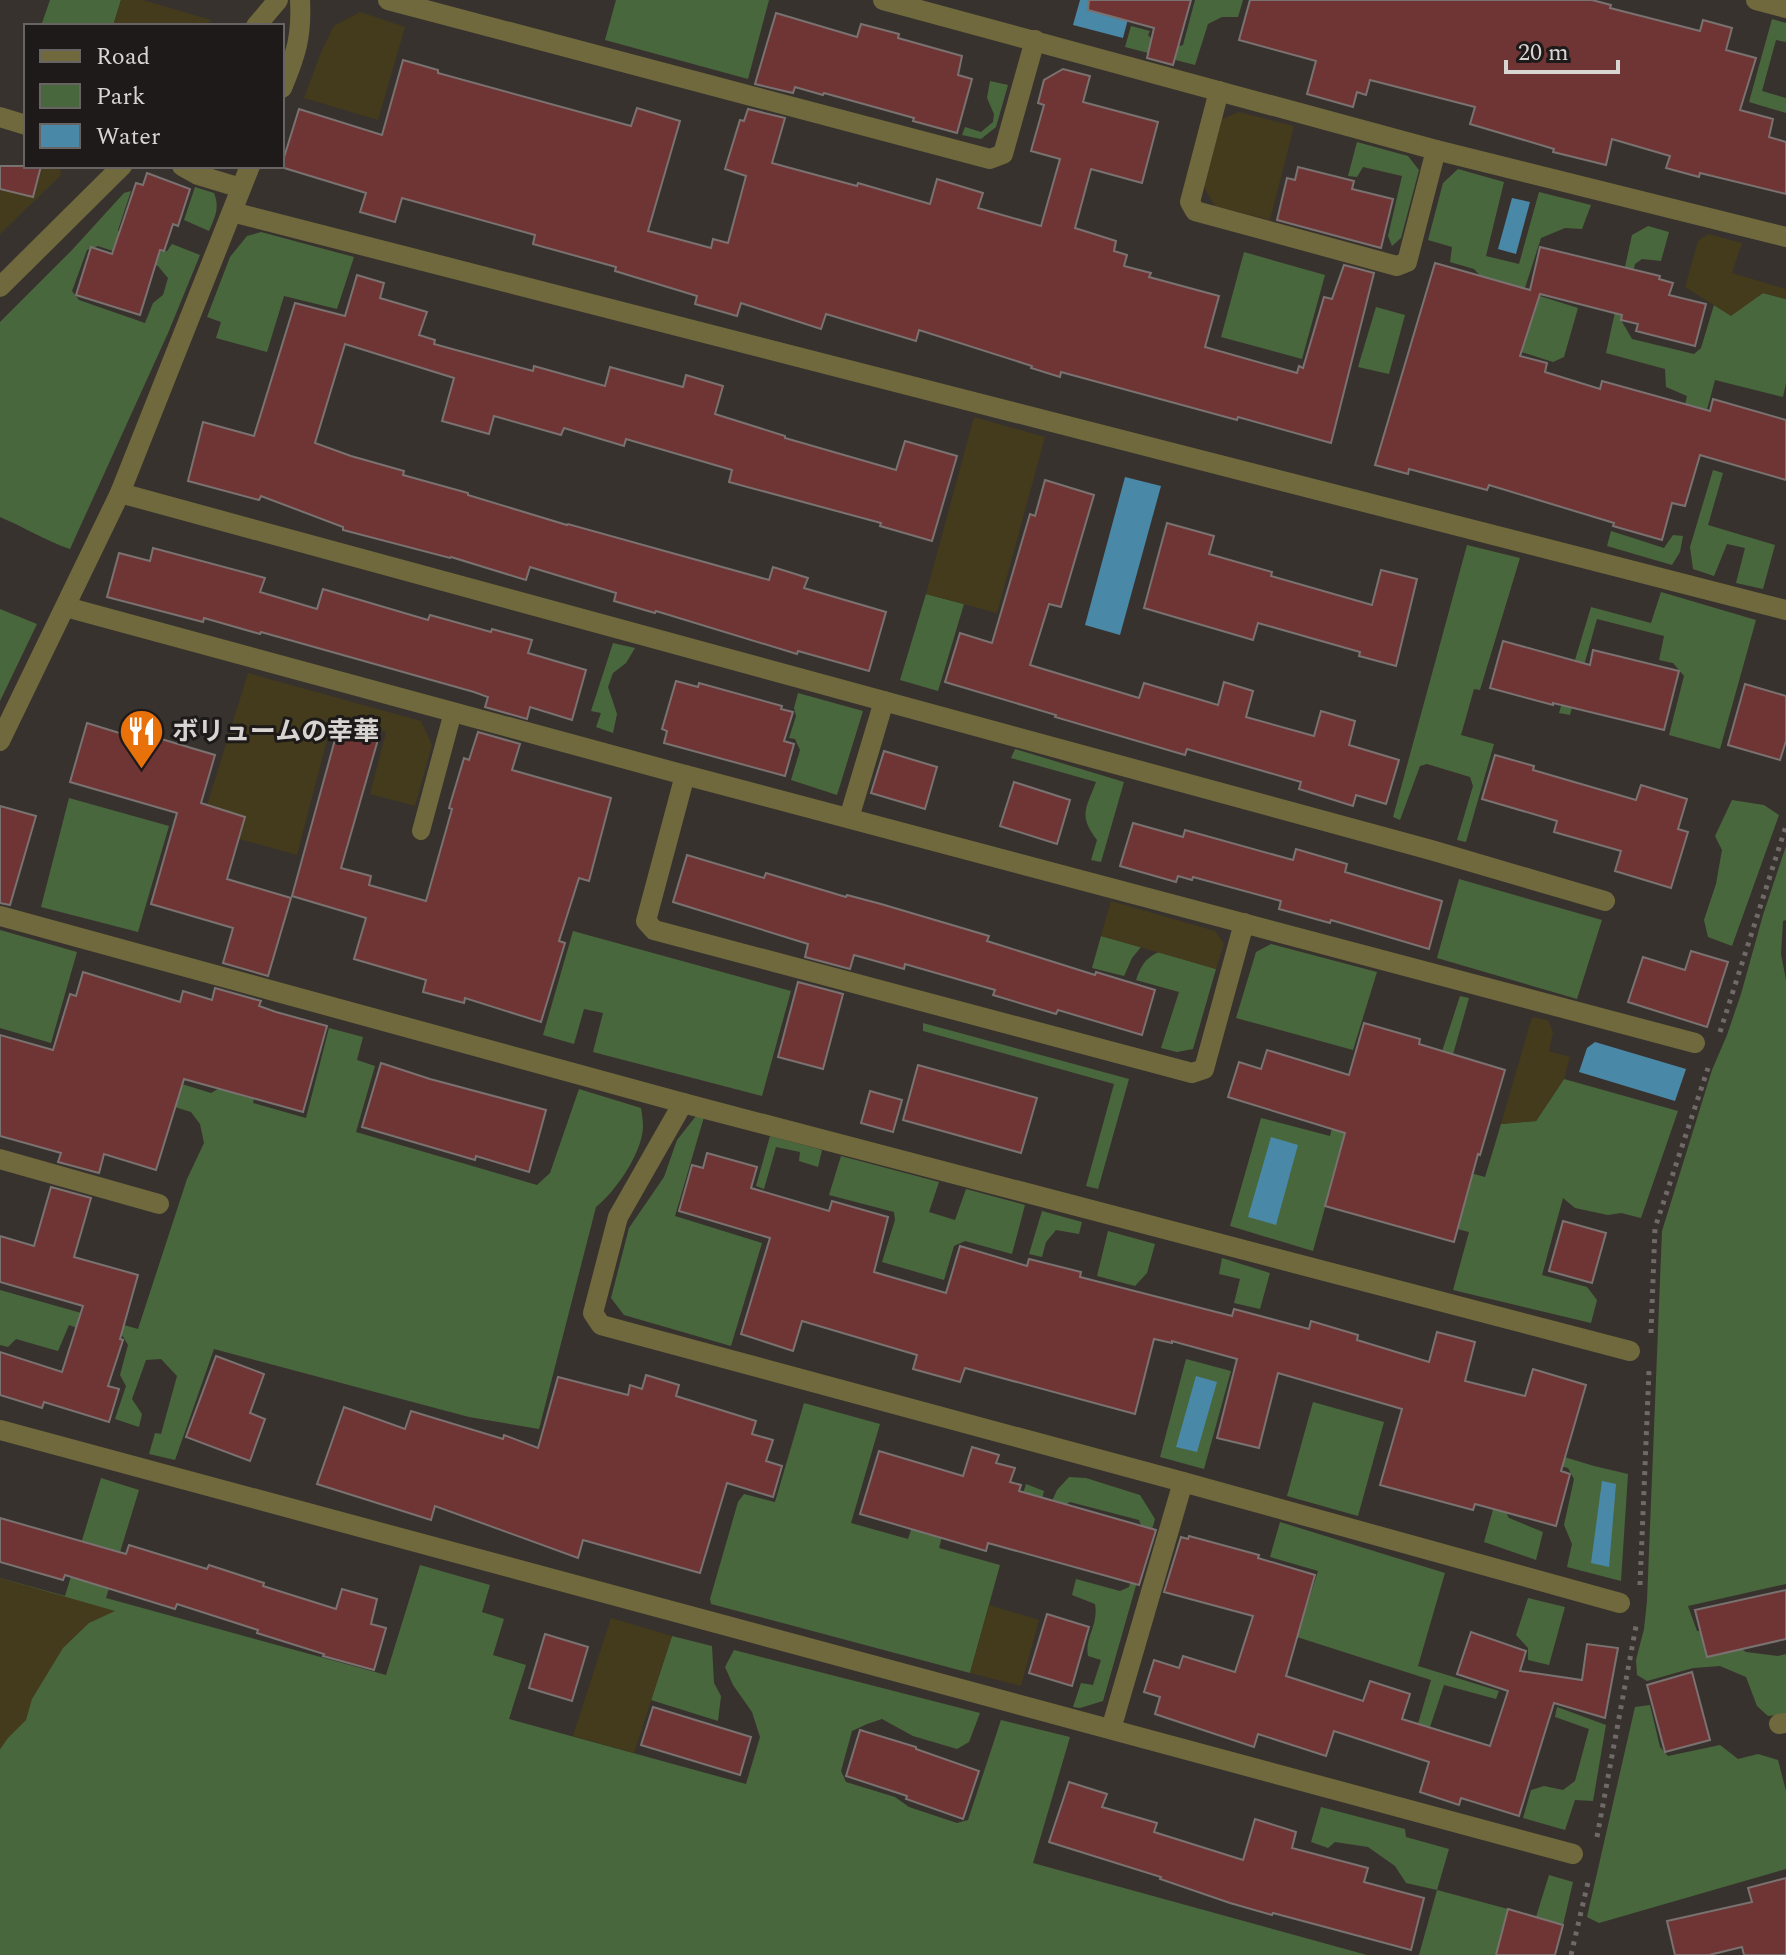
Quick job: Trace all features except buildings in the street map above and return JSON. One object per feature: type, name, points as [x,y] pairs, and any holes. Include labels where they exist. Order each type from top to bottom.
[{"type":"street","points":[[258,24],[278,0]]},
{"type":"street","points":[[284,83],[295,55],[301,25],[300,0]]},
{"type":"street","points":[[388,0],[990,159],[1003,154],[1035,40]]},
{"type":"street","points":[[883,0],[1436,150],[1786,237]]},
{"type":"street","points":[[1756,0],[1786,8]]},
{"type":"street","points":[[1219,91],[1190,202],[1195,211],[1382,262],[1397,266],[1407,262],[1436,150]]},
{"type":"street","points":[[0,117],[24,124]]},
{"type":"street","points":[[0,287],[120,168]]},
{"type":"street","points":[[186,168],[241,188]]},
{"type":"street","points":[[0,741],[120,493],[249,168]]},
{"type":"street","points":[[232,212],[1786,610]]},
{"type":"street","points":[[120,493],[1431,850],[1605,901]]},
{"type":"street","points":[[66,607],[1695,1043]]},
{"type":"street","points":[[849,818],[884,701]]},
{"type":"street","points":[[685,775],[646,921],[654,930],[1176,1069],[1192,1073],[1204,1069],[1244,923]]},
{"type":"street","points":[[0,916],[683,1103],[1640,1354]]},
{"type":"street","points":[[683,1103],[618,1217],[593,1313],[601,1325],[1620,1603]]},
{"type":"street","points":[[0,1159],[159,1204]]},
{"type":"street","points":[[0,1430],[1573,1854]]},
{"type":"street","points":[[1111,1729],[1183,1482]]},
{"type":"lane","points":[[421,831],[453,712]]},
{"type":"path","points":[[1719,1034],[1786,826]]},
{"type":"path","points":[[1650,1342],[1655,1228],[1709,1064]]},
{"type":"path","points":[[1640,1354],[1640,1593]]},
{"type":"path","points":[[1596,1845],[1636,1625]]},
{"type":"path","points":[[1571,1955],[1590,1874]]},
{"type":"green space","points":[[50,0],[121,0],[114,24],[42,24]]},
{"type":"green space","points":[[616,0],[769,0],[748,79],[605,40]]},
{"type":"green space","points":[[1195,0],[1243,0],[1238,17],[1222,17],[1208,24],[1195,65],[1125,47],[1131,26],[1150,31],[1148,35],[1151,38],[1164,45],[1183,45]]},
{"type":"green space","points":[[1772,19],[1786,23],[1786,42],[1776,40],[1762,91],[1786,98],[1786,113],[1749,102]]},
{"type":"green space","points":[[990,81],[1008,85],[996,127],[981,139],[962,135],[965,127],[981,132],[993,122],[994,114],[987,98]]},
{"type":"green space","points":[[1357,142],[1408,156],[1419,170],[1401,238],[1392,246],[1388,236],[1402,176],[1363,167],[1357,177],[1348,176]]},
{"type":"green space","points":[[1458,169],[1504,182],[1486,256],[1519,264],[1539,192],[1591,205],[1582,229],[1565,228],[1541,238],[1524,291],[1578,308],[1564,357],[1553,362],[1512,349],[1484,280],[1474,269],[1450,262],[1452,247],[1428,240],[1443,183]]},
{"type":"green space","points":[[195,187],[214,193],[216,198],[216,212],[209,231],[184,220]]},
{"type":"green space","points":[[131,191],[118,230],[121,237],[159,252],[167,251],[172,244],[200,255],[70,549],[0,517],[0,322],[124,193]],"holes":[[[98,246],[158,266],[168,278],[163,295],[153,303],[145,323],[79,300],[72,291],[87,250]]]},
{"type":"green space","points":[[1648,226],[1669,232],[1661,261],[1642,259],[1635,264],[1621,320],[1632,339],[1694,354],[1701,348],[1714,305],[1731,315],[1763,293],[1786,299],[1786,383],[1783,397],[1715,380],[1699,439],[1678,435],[1687,396],[1666,387],[1665,369],[1606,353],[1632,235]]},
{"type":"green space","points":[[261,232],[354,257],[337,309],[284,296],[267,352],[216,338],[221,322],[207,317],[230,257],[247,236]]},
{"type":"green space","points":[[1244,252],[1325,275],[1302,359],[1221,337]]},
{"type":"green space","points":[[1376,307],[1405,315],[1389,374],[1358,367]]},
{"type":"green space","points":[[1713,470],[1723,473],[1708,525],[1775,545],[1763,589],[1736,583],[1745,548],[1727,544],[1714,576],[1693,569],[1690,547]]},
{"type":"green space","points":[[1611,531],[1664,548],[1673,535],[1683,536],[1680,552],[1672,565],[1607,546]]},
{"type":"green space","points":[[1467,545],[1520,558],[1480,690],[1474,689],[1461,735],[1494,744],[1466,842],[1457,840],[1473,786],[1470,777],[1427,764],[1420,766],[1400,820],[1393,817]]},
{"type":"green space","points":[[1661,592],[1756,620],[1720,749],[1669,735],[1684,676],[1673,663],[1659,660],[1664,636],[1597,619],[1570,715],[1559,713],[1591,607],[1651,623]]},
{"type":"green space","points":[[926,594],[964,604],[938,691],[900,680]]},
{"type":"green space","points":[[0,609],[37,624],[0,701]]},
{"type":"green space","points":[[613,643],[635,648],[626,663],[613,673],[608,687],[617,714],[613,733],[596,727],[601,713],[591,711]]},
{"type":"green space","points":[[798,693],[863,711],[837,795],[791,780],[800,750],[795,739],[789,738],[796,716],[794,708]]},
{"type":"green space","points":[[1015,749],[1124,782],[1101,862],[1091,860],[1097,840],[1086,818],[1096,782],[1011,758]]},
{"type":"green space","points":[[69,798],[169,826],[138,932],[41,907]]},
{"type":"green space","points":[[1732,800],[1764,805],[1779,815],[1732,946],[1708,937],[1704,920],[1716,884],[1722,850],[1715,836]]},
{"type":"green space","points":[[1786,846],[1786,920],[1783,921],[1781,954],[1786,980],[1786,1584],[1688,1606],[1697,1631],[1717,1632],[1746,1652],[1786,1654],[1786,1714],[1768,1716],[1757,1706],[1746,1677],[1720,1666],[1693,1668],[1647,1681],[1637,1675],[1636,1660],[1647,1601],[1662,1231],[1712,1070],[1741,994]]},
{"type":"green space","points":[[1459,879],[1602,920],[1577,999],[1437,958]]},
{"type":"green space","points":[[0,930],[77,952],[51,1043],[0,1028]]},
{"type":"green space","points":[[573,931],[791,991],[762,1096],[593,1052],[603,1013],[584,1009],[574,1044],[543,1035]]},
{"type":"green space","points":[[1101,936],[1141,947],[1124,976],[1092,968]]},
{"type":"green space","points":[[1271,944],[1377,972],[1353,1050],[1236,1018],[1256,952]]},
{"type":"green space","points":[[1159,952],[1216,969],[1193,1049],[1177,1052],[1161,1048],[1179,992],[1136,980],[1144,963]]},
{"type":"green space","points":[[1460,996],[1469,998],[1423,1160],[1485,1177],[1501,1124],[1536,1121],[1564,1079],[1678,1111],[1641,1218],[1575,1208],[1563,1198],[1542,1275],[1587,1287],[1597,1300],[1591,1323],[1453,1290],[1469,1232],[1457,1229],[1342,1146],[1313,1251],[1230,1226],[1261,1118],[1330,1136],[1340,1097],[1421,1116]]},
{"type":"green space","points":[[923,1023],[1129,1079],[1098,1189],[1086,1186],[1114,1084],[923,1031]]},
{"type":"green space","points":[[329,1028],[363,1037],[357,1060],[375,1066],[356,1132],[537,1185],[550,1173],[579,1089],[641,1108],[642,1137],[633,1160],[619,1182],[596,1207],[539,1429],[469,1417],[214,1349],[175,1460],[149,1454],[155,1433],[161,1434],[177,1376],[161,1359],[146,1360],[132,1399],[142,1414],[139,1427],[115,1419],[126,1386],[120,1375],[128,1345],[120,1332],[83,1330],[69,1325],[58,1351],[16,1339],[8,1347],[0,1345],[0,1290],[138,1329],[187,1179],[204,1143],[200,1124],[191,1112],[165,1104],[172,1081],[211,1093],[266,1048],[253,1103],[306,1118]]},
{"type":"green space","points":[[696,1116],[704,1117],[675,1216],[762,1243],[731,1346],[624,1315],[611,1298],[629,1228],[664,1177],[677,1140]]},
{"type":"green space","points":[[770,1136],[822,1150],[818,1167],[799,1161],[800,1152],[776,1147],[764,1189],[756,1186]]},
{"type":"green space","points":[[841,1156],[939,1182],[929,1212],[955,1220],[966,1189],[1025,1205],[1012,1254],[965,1241],[954,1246],[944,1280],[882,1262],[895,1220],[894,1212],[829,1195]]},
{"type":"green space","points":[[1042,1211],[1082,1222],[1079,1234],[1056,1230],[1046,1242],[1042,1257],[1029,1254]]},
{"type":"green space","points":[[1108,1231],[1155,1244],[1147,1273],[1135,1286],[1097,1276]]},
{"type":"green space","points":[[1222,1258],[1270,1273],[1260,1309],[1234,1303],[1240,1279],[1219,1274]]},
{"type":"green space","points":[[1186,1359],[1231,1371],[1204,1469],[1160,1457]]},
{"type":"green space","points":[[1313,1402],[1384,1422],[1358,1516],[1287,1496]]},
{"type":"green space","points":[[804,1403],[880,1424],[851,1523],[908,1539],[927,1482],[955,1487],[939,1548],[1000,1565],[970,1673],[711,1604],[738,1502],[744,1494],[775,1502]]},
{"type":"green space","points":[[1512,1441],[1628,1474],[1621,1581],[1567,1567],[1572,1544],[1564,1525],[1574,1479],[1568,1468],[1524,1457],[1502,1505],[1509,1518],[1543,1532],[1536,1560],[1484,1542]]},
{"type":"green space","points":[[1069,1477],[1086,1478],[1140,1495],[1155,1519],[1103,1701],[1080,1708],[1073,1707],[1081,1683],[1093,1685],[1101,1660],[1088,1656],[1095,1604],[1072,1595],[1076,1579],[1120,1591],[1129,1587],[1144,1533],[1139,1520],[1070,1502],[1061,1508],[1013,1526],[1026,1484],[1044,1491],[1039,1511],[1047,1512],[1057,1490]]},
{"type":"green space","points":[[101,1478],[139,1490],[106,1598],[386,1675],[420,1565],[490,1585],[482,1612],[504,1619],[493,1655],[526,1665],[509,1719],[746,1784],[760,1737],[752,1712],[733,1685],[725,1667],[734,1650],[980,1713],[969,1742],[957,1749],[913,1736],[882,1719],[867,1724],[852,1731],[841,1771],[846,1782],[895,1797],[909,1807],[957,1823],[968,1820],[1001,1720],[1070,1737],[1033,1863],[1367,1955],[0,1955],[0,1749],[8,1737],[0,1578],[65,1596]]},
{"type":"green space","points":[[1280,1522],[1445,1573],[1418,1666],[1499,1691],[1496,1699],[1444,1685],[1429,1730],[1417,1727],[1431,1680],[1297,1637],[1318,1571],[1270,1557]]},
{"type":"green space","points":[[1528,1598],[1565,1607],[1549,1665],[1528,1660],[1528,1648],[1516,1635]]},
{"type":"green space","points":[[672,1636],[712,1646],[714,1683],[721,1696],[718,1721],[651,1700]]},
{"type":"green space","points":[[1650,1705],[1660,1747],[1668,1756],[1720,1745],[1738,1759],[1758,1754],[1778,1760],[1786,1791],[1786,1869],[1599,1923],[1587,1917],[1635,1707]]},
{"type":"green space","points":[[1557,1707],[1606,1725],[1593,1801],[1575,1800],[1565,1830],[1523,1818],[1531,1790],[1544,1786],[1563,1790],[1575,1781],[1589,1729],[1555,1717]]},
{"type":"green space","points":[[1321,1807],[1405,1829],[1406,1837],[1449,1849],[1437,1890],[1406,1883],[1395,1866],[1368,1847],[1335,1842],[1328,1848],[1311,1842]]},
{"type":"green space","points":[[1549,1875],[1573,1882],[1563,1925],[1536,1917]]},
{"type":"green space","points":[[1437,1890],[1508,1909],[1496,1955],[1419,1955]]},
{"type":"sand","points":[[121,0],[143,0],[211,20],[208,24],[114,24]]},
{"type":"sand","points":[[360,12],[405,27],[378,120],[304,98],[334,26]]},
{"type":"sand","points":[[1239,112],[1294,126],[1270,220],[1215,206],[1204,187],[1222,119]]},
{"type":"sand","points":[[40,168],[60,168],[61,175],[0,234],[0,189],[33,197]]},
{"type":"sand","points":[[1708,234],[1742,243],[1732,273],[1786,289],[1786,299],[1763,293],[1731,316],[1685,287],[1698,241]]},
{"type":"sand","points":[[974,417],[1045,437],[997,613],[926,594]]},
{"type":"sand","points":[[248,673],[421,721],[432,745],[415,806],[370,794],[386,732],[333,717],[297,855],[200,828]]},
{"type":"sand","points":[[1111,901],[1215,931],[1224,944],[1216,969],[1101,936]]},
{"type":"sand","points":[[1532,1017],[1548,1020],[1553,1032],[1549,1051],[1570,1057],[1564,1079],[1536,1121],[1501,1124]]},
{"type":"sand","points":[[0,1578],[115,1611],[89,1623],[63,1648],[32,1699],[26,1720],[0,1749]]},
{"type":"sand","points":[[989,1605],[1039,1620],[1021,1686],[970,1673]]},
{"type":"sand","points":[[611,1618],[672,1636],[634,1753],[573,1736]]},
{"type":"water","points":[[1080,0],[1133,0],[1123,38],[1073,25]]},
{"type":"water","points":[[1512,198],[1530,202],[1516,254],[1498,249]]},
{"type":"water","points":[[1125,477],[1161,486],[1120,635],[1085,625]]},
{"type":"water","points":[[1595,1042],[1686,1069],[1675,1101],[1579,1072],[1587,1048]]},
{"type":"water","points":[[1271,1137],[1298,1145],[1276,1225],[1248,1217]]},
{"type":"water","points":[[1196,1376],[1217,1382],[1197,1452],[1176,1447]]},
{"type":"water","points":[[1602,1481],[1616,1484],[1609,1567],[1591,1563]]},
{"type":"place","name":"ボリュームの幸華","points":[[141,770]]}]
